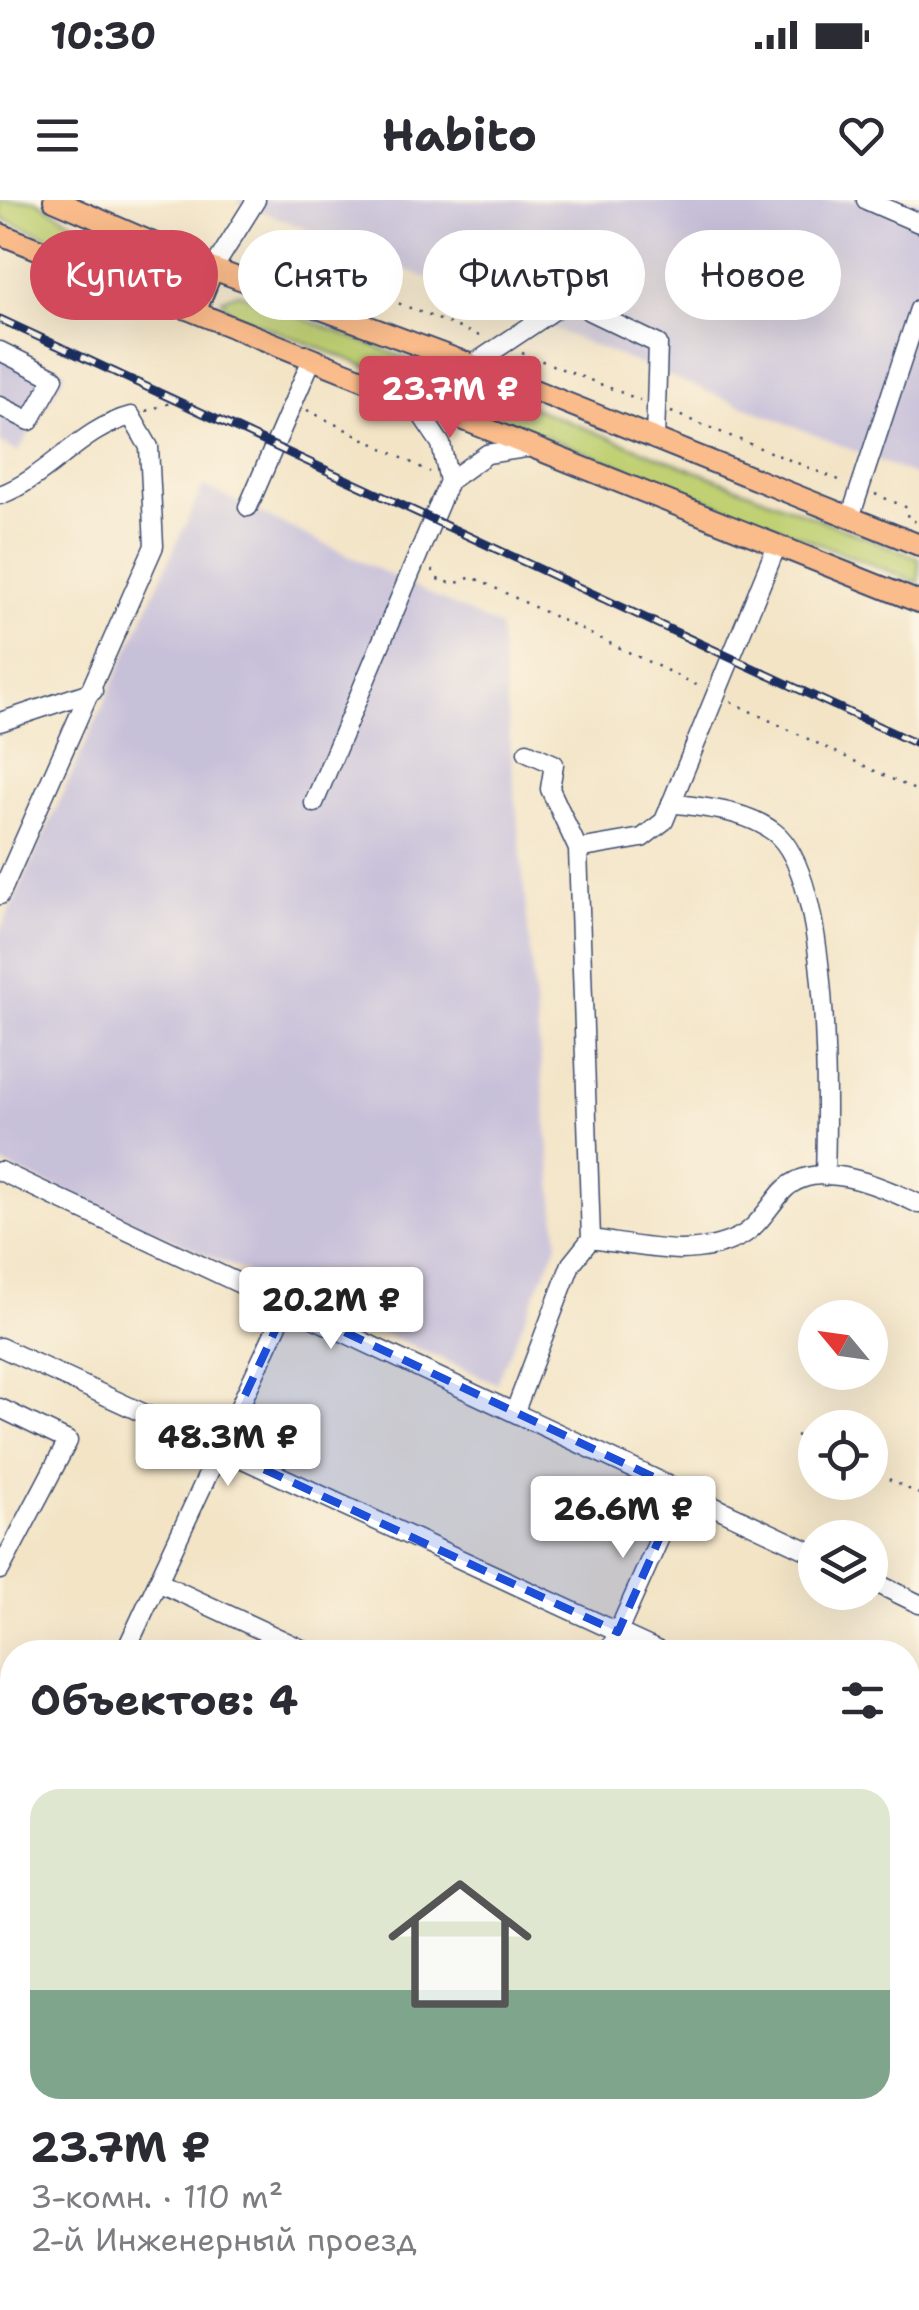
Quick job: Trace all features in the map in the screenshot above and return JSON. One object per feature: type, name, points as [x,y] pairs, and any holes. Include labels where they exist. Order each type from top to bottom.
[{"type":"main road","points":[[63,205],[122,230]]},
{"type":"main road","points":[[0,234],[30,246]]},
{"type":"main road","points":[[218,271],[472,366],[919,545]]},
{"type":"main road","points":[[218,319],[919,602]]},
{"type":"street","points":[[218,261],[256,200]]},
{"type":"street","points":[[866,200],[919,223]]},
{"type":"street","points":[[472,366],[568,301],[658,344],[654,440]]},
{"type":"street","points":[[850,518],[919,309]]},
{"type":"street","points":[[0,351],[54,378],[30,421],[0,406]]},
{"type":"street","points":[[248,507],[312,359]]},
{"type":"street","points":[[410,398],[434,427],[449,481]]},
{"type":"street","points":[[0,496],[30,484],[104,423],[131,416],[149,448],[154,546],[93,692],[0,895]]},
{"type":"street","points":[[314,802],[449,481],[487,454],[533,447]]},
{"type":"street","points":[[578,849],[642,838],[664,821],[777,545]]},
{"type":"street","points":[[0,722],[93,692]]},
{"type":"street","points":[[515,1412],[570,1264],[591,1239],[578,849],[550,790],[554,764],[527,752]]},
{"type":"street","points":[[670,803],[750,819],[775,833],[792,853],[818,950],[828,1050],[825,1176]]},
{"type":"street","points":[[0,1171],[798,1546]]},
{"type":"street","points":[[591,1239],[675,1252],[706,1249],[745,1234],[786,1187],[801,1178],[825,1176],[857,1181],[919,1204]]},
{"type":"street","points":[[131,1640],[287,1305]]},
{"type":"street","points":[[0,1348],[635,1640]]},
{"type":"street","points":[[0,1408],[68,1441],[0,1570]]},
{"type":"street","points":[[614,1640],[682,1490]]},
{"type":"street","points":[[158,1582],[282,1640]]},
{"type":"street","points":[[888,1589],[919,1604]]},
{"type":"path","points":[[403,305],[908,508],[907,518],[919,523]]},
{"type":"path","points":[[131,416],[173,402]]},
{"type":"path","points":[[294,404],[449,481]]},
{"type":"path","points":[[421,551],[437,579],[454,584],[472,577],[919,792]]},
{"type":"path","points":[[888,1479],[919,1494]]},
{"type":"highlighted area","points":[[287,1305],[681,1490],[618,1632],[220,1449]]},
{"type":"shaded area","points":[[234,200],[919,200],[919,477],[531,320],[645,320],[645,230],[423,230],[423,276],[403,268],[403,230],[308,230]]},
{"type":"shaded area","points":[[0,340],[66,372],[18,452],[0,443]]},
{"type":"shaded area","points":[[203,486],[499,627],[558,1243],[496,1383],[0,1163],[0,932]]},
{"type":"green space","points":[[0,200],[35,200],[90,230],[31,230],[0,218]]},
{"type":"green space","points":[[238,293],[238,316],[230,313],[222,299]]},
{"type":"green space","points":[[248,320],[307,320],[919,558],[919,583]]},
{"type":"railway","points":[[0,319],[919,745]]}]
